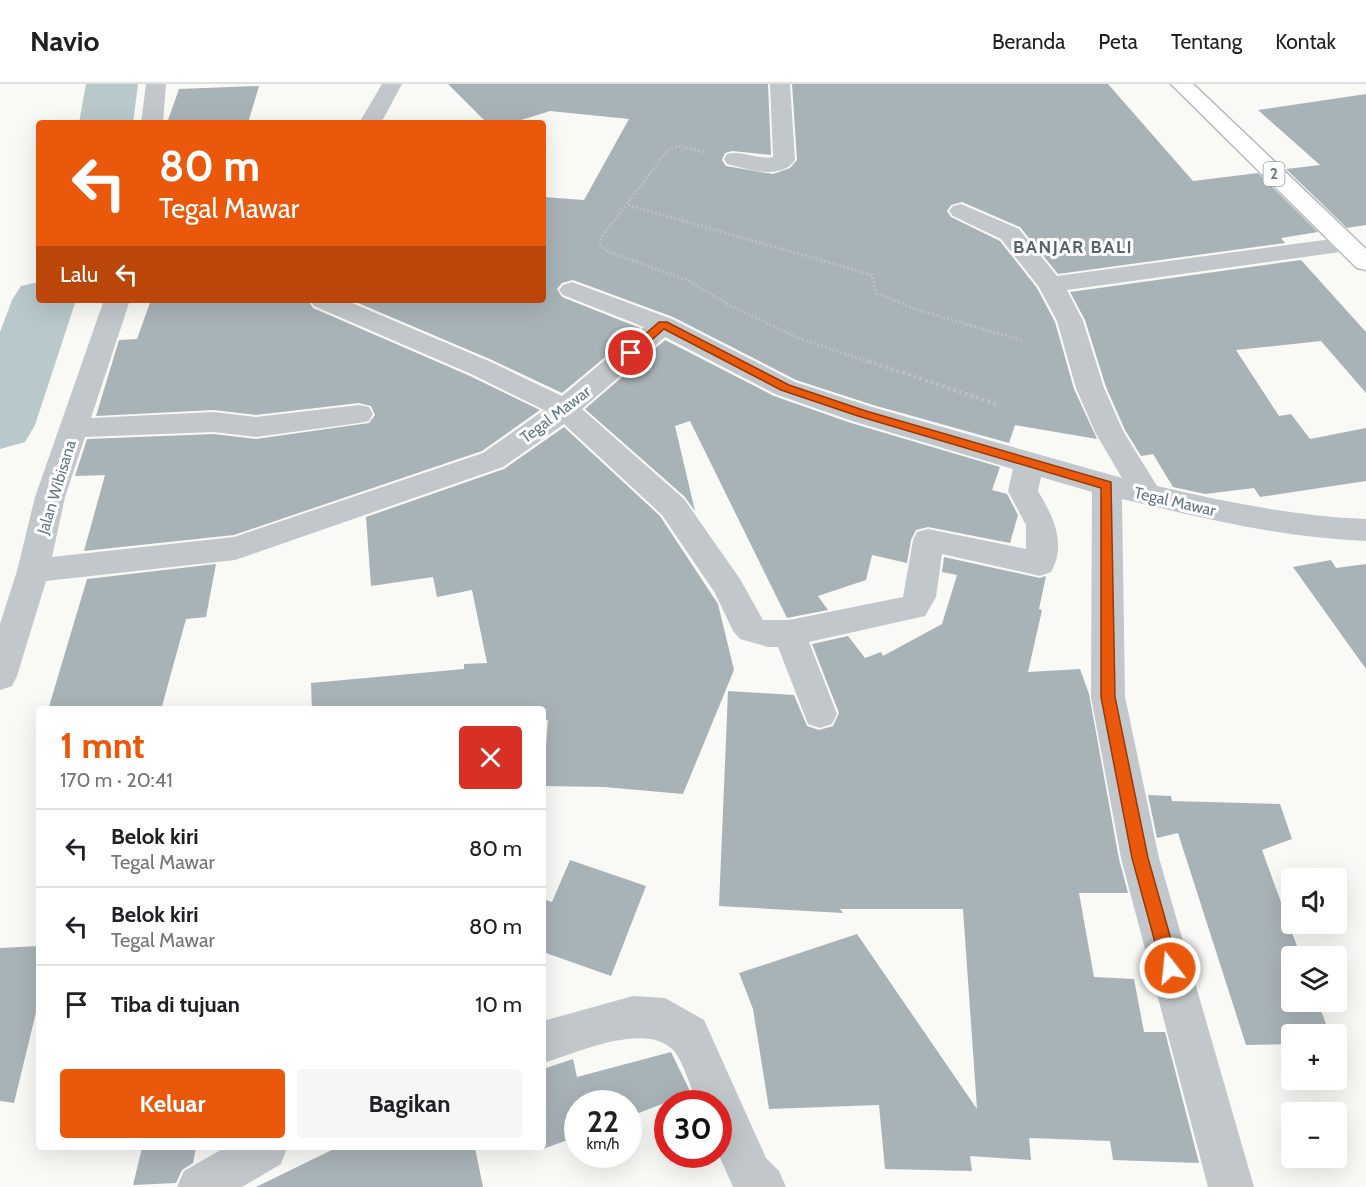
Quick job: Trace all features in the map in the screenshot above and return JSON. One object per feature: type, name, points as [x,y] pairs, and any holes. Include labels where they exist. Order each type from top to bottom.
[{"type":"highway","name":"2","points":[[1181,84],[1366,263]]},
{"type":"street","points":[[152,120],[156,84]]},
{"type":"street","points":[[372,120],[392,84]]},
{"type":"street","points":[[735,159],[765,165],[777,165],[784,160],[780,84]]},
{"type":"street","points":[[961,211],[1010,234],[1051,285],[1070,321],[1090,388],[1109,432],[1147,494]]},
{"type":"street","points":[[1051,285],[1347,244]]},
{"type":"street","points":[[572,290],[663,325]]},
{"type":"street","name":"Jalan Wibisana","points":[[0,676],[33,571],[50,497],[116,303]]},
{"type":"street","points":[[330,303],[481,368],[565,409],[673,507],[729,588],[745,622],[753,630],[768,634],[789,633],[898,613],[914,607],[920,597],[928,540],[1040,564],[1044,544],[1041,519],[1023,491],[1029,463]]},
{"type":"street","name":"Tegal Mawar","points":[[33,571],[235,548],[493,460],[565,409],[663,325],[785,388],[862,414],[1029,463],[1107,485],[1240,516],[1314,528],[1366,530]]},
{"type":"street","points":[[75,428],[214,422],[256,427],[359,414]]},
{"type":"street","points":[[1107,485],[1108,697],[1140,858],[1231,1187]]},
{"type":"street","points":[[789,633],[820,714]]},
{"type":"street","points":[[546,1041],[633,1016],[665,1019],[689,1035],[750,1174],[763,1187]]},
{"type":"street","points":[[200,1187],[258,1150]]},
{"type":"path","points":[[735,159],[673,147],[603,234],[599,245],[609,252],[689,281],[729,305],[796,337],[996,404]]},
{"type":"path","points":[[628,205],[872,275],[876,293],[918,310],[1024,341]]},
{"type":"building","points":[[448,84],[768,84],[771,155],[732,151],[725,153],[722,160],[726,166],[773,174],[790,168],[797,160],[792,84],[1108,84],[1193,181],[1258,173],[1318,232],[1281,238],[1285,243],[1058,274],[1020,227],[962,202],[951,205],[947,211],[951,217],[1000,241],[1037,288],[1055,322],[1074,389],[1097,439],[1015,425],[1009,443],[873,405],[796,380],[673,317],[573,280],[562,283],[557,289],[562,297],[640,328],[562,393],[492,360],[358,303],[546,303],[546,197],[584,200],[629,119],[550,111],[522,120],[484,120]]},
{"type":"building","points":[[259,86],[249,120],[168,120],[179,89]]},
{"type":"building","points":[[1366,94],[1366,225],[1347,228],[1286,169],[1320,165],[1258,110]]},
{"type":"building","points":[[1301,260],[1366,332],[1366,393],[1321,341],[1236,350],[1279,416],[1291,414],[1310,439],[1366,428],[1366,481],[1260,497],[1254,488],[1205,494],[1173,487],[1153,454],[1141,456],[1125,430],[1106,387],[1085,320],[1070,292]]},
{"type":"building","points":[[150,303],[310,303],[313,308],[470,376],[540,410],[482,451],[234,535],[84,551],[105,475],[75,476],[87,439],[214,434],[256,439],[369,423],[375,415],[371,406],[359,403],[256,415],[214,410],[96,416],[119,340],[137,339]]},
{"type":"building","points":[[665,340],[774,396],[851,423],[1000,467],[992,490],[1007,494],[1018,515],[1010,543],[928,527],[916,530],[911,540],[907,563],[872,555],[866,580],[818,596],[828,610],[787,618],[690,421],[675,426],[695,511],[685,497],[585,409]]},
{"type":"building","points":[[564,427],[660,516],[718,604],[734,670],[683,794],[604,787],[546,786],[548,720],[546,720],[546,706],[312,706],[311,683],[464,669],[464,664],[487,663],[472,590],[437,597],[433,577],[371,586],[366,517],[504,469]]},
{"type":"building","points":[[944,557],[1040,578],[1046,576],[1039,609],[1042,610],[1028,672],[1080,669],[1089,694],[1119,859],[1128,893],[1079,893],[1094,977],[1134,979],[1144,1032],[1165,1032],[1199,1163],[1113,1160],[1110,1141],[1029,1138],[1031,1160],[970,1156],[972,1171],[885,1169],[879,1105],[769,1109],[753,1009],[739,973],[857,934],[977,1109],[963,909],[840,909],[843,913],[719,906],[728,691],[794,695],[807,726],[819,730],[833,726],[839,713],[812,644],[848,636],[865,658],[881,652],[883,656],[942,624],[957,575],[942,572]]},
{"type":"building","points":[[1331,560],[1336,568],[1366,564],[1366,669],[1293,567]]},
{"type":"building","points":[[216,564],[206,617],[186,619],[162,706],[49,706],[87,579]]},
{"type":"building","points":[[1148,795],[1171,796],[1172,801],[1280,804],[1292,839],[1262,850],[1281,902],[1281,934],[1293,934],[1297,946],[1281,946],[1281,1012],[1322,1012],[1326,1024],[1281,1024],[1281,1044],[1246,1045],[1178,833],[1157,838]]},
{"type":"building","points":[[570,860],[646,886],[611,976],[546,953],[546,900],[552,902]]},
{"type":"building","points":[[36,946],[36,1012],[14,1103],[0,1101],[0,948]]},
{"type":"building","points":[[671,1052],[690,1090],[654,1090],[654,1107],[642,1112],[642,1090],[564,1090],[564,1141],[546,1148],[546,1068],[573,1059],[577,1077]]},
{"type":"building","points":[[142,1150],[196,1150],[193,1163],[182,1170],[176,1183],[133,1185]]},
{"type":"building","points":[[332,1150],[475,1150],[483,1187],[256,1187]]},
{"type":"waterway","points":[[106,120],[112,84]]},
{"type":"waterway","points":[[0,425],[43,303]]},
{"type":"district","name":"BANJAR BALI","points":[[1073,247]]},
{"type":"route","points":[[631,353],[663,325],[785,388],[862,414],[1107,485],[1108,697],[1140,858],[1170,968]]}]
